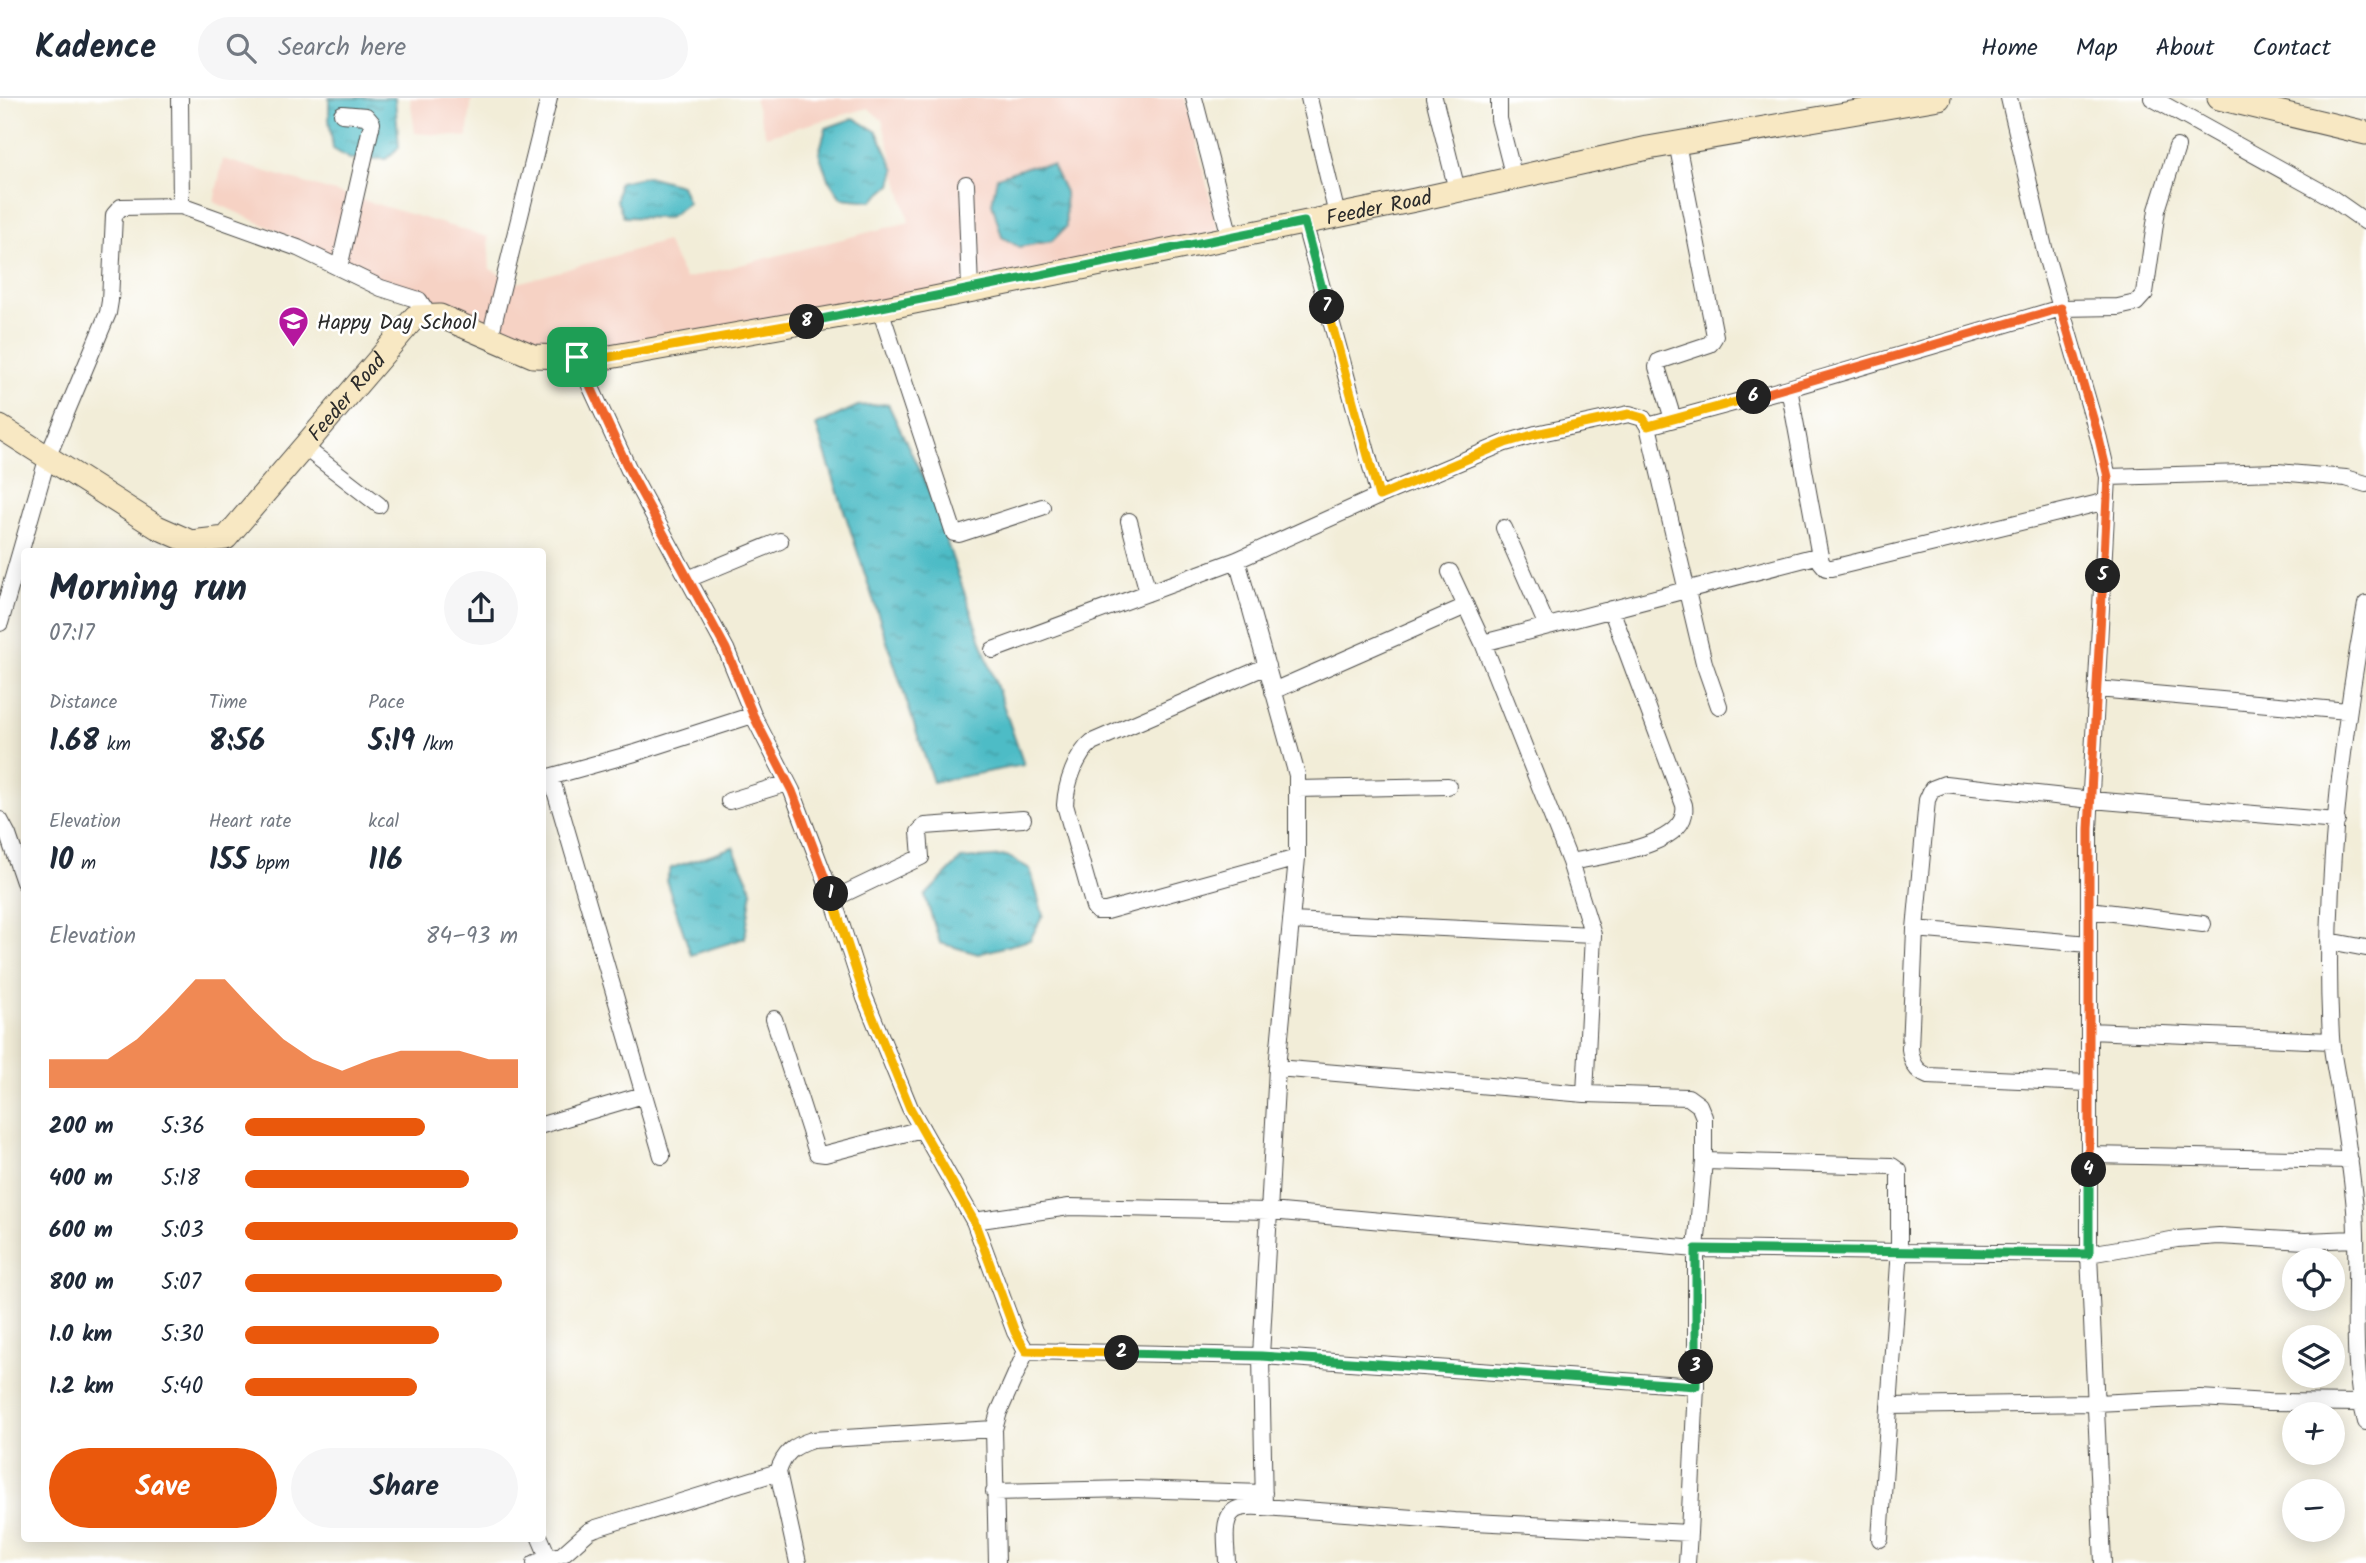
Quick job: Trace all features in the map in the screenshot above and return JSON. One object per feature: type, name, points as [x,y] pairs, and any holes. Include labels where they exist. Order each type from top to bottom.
[{"type":"street","points":[[180,98],[181,206]]},
{"type":"street","points":[[489,337],[549,98]]},
{"type":"street","points":[[1194,98],[1230,237]]},
{"type":"street","points":[[1309,98],[1337,215]]},
{"type":"street","points":[[1434,98],[1457,190]]},
{"type":"street","points":[[1499,98],[1499,119],[1514,178]]},
{"type":"street","name":"Feeder Road","points":[[0,427],[157,527],[191,542],[208,546],[226,538],[415,317],[440,316],[533,356],[604,358],[880,309],[1863,104],[1939,98]]},
{"type":"street","points":[[2009,98],[2046,256],[2102,447],[2108,477],[2089,829],[2089,1254],[2103,1563]]},
{"type":"street","points":[[2152,98],[2329,196],[2366,222]]},
{"type":"street","points":[[2219,98],[2366,133]]},
{"type":"street","points":[[339,268],[372,122],[366,116],[342,114]]},
{"type":"street","points":[[1673,419],[1657,367],[1659,361],[1710,344],[1715,336],[1677,143]]},
{"type":"street","points":[[1648,426],[1789,388],[2061,308],[2118,307],[2136,303],[2145,293],[2157,210],[2177,147]]},
{"type":"street","points":[[966,184],[970,289]]},
{"type":"street","points":[[22,548],[48,456],[107,313],[110,301],[114,215],[121,207],[181,206],[298,248],[381,288],[419,300],[430,317]]},
{"type":"street","points":[[1304,222],[1379,496]]},
{"type":"street","points":[[880,309],[954,533],[959,534],[1042,507]]},
{"type":"street","points":[[577,357],[629,470],[726,649],[753,715],[788,783],[833,899],[865,998],[910,1108],[974,1221],[1015,1332],[1026,1351]]},
{"type":"street","points":[[1789,388],[1823,565],[1832,568],[2107,501]]},
{"type":"street","points":[[993,650],[1237,560],[1505,443],[1629,414],[1643,418],[1648,426],[1685,589],[1704,663],[1719,706]]},
{"type":"street","points":[[304,447],[379,505]]},
{"type":"street","points":[[2108,477],[2277,472],[2346,478],[2366,484]]},
{"type":"street","points":[[1129,521],[1148,593]]},
{"type":"street","points":[[1504,528],[1546,626]]},
{"type":"street","points":[[688,579],[780,541]]},
{"type":"street","points":[[0,623],[21,550]]},
{"type":"street","points":[[1483,643],[1820,555]]},
{"type":"street","points":[[1237,560],[1297,775],[1297,858],[1277,1068],[1261,1356],[1264,1500]]},
{"type":"street","points":[[1450,572],[1483,643],[1570,862],[1594,935],[1586,1094]]},
{"type":"street","points":[[2366,604],[2348,711],[2329,942],[2331,1041],[2350,1160],[2361,1329],[2361,1403],[2366,1422]]},
{"type":"street","points":[[1273,691],[1466,606]]},
{"type":"street","points":[[1570,862],[1660,841],[1685,818],[1684,805],[1611,609]]},
{"type":"street","points":[[1266,666],[1092,742],[1082,753],[1067,789],[1065,805],[1097,911],[1106,911],[1297,858]]},
{"type":"street","points":[[2097,689],[2348,711]]},
{"type":"street","points":[[662,1156],[547,778],[753,715]]},
{"type":"street","points":[[729,802],[788,783]]},
{"type":"street","points":[[2089,1083],[1928,1076],[1917,1070],[1913,1064],[1910,1049],[1915,929],[1927,800],[1932,789],[1945,784],[2092,800],[2337,821]]},
{"type":"street","points":[[1297,789],[1448,786]]},
{"type":"street","points":[[833,899],[921,857],[919,832],[925,826],[1023,819]]},
{"type":"street","points":[[0,820],[21,873]]},
{"type":"street","points":[[2089,910],[2203,924]]},
{"type":"street","points":[[1291,921],[1594,935]]},
{"type":"street","points":[[1915,929],[2089,944]]},
{"type":"street","points":[[2329,942],[2366,948]]},
{"type":"street","points":[[774,1019],[817,1153],[825,1154],[922,1129]]},
{"type":"street","points":[[2089,1031],[2331,1041]]},
{"type":"street","points":[[1277,1068],[1586,1094],[1688,1097],[1699,1105],[1703,1117],[1704,1161],[1696,1249],[1696,1386],[1686,1563]]},
{"type":"street","points":[[546,1124],[643,1095]]},
{"type":"street","points":[[2089,1155],[2350,1160]]},
{"type":"street","points":[[1704,1161],[1896,1168],[1901,1176],[1899,1252],[1880,1539]]},
{"type":"street","points":[[974,1221],[1069,1207],[1270,1212],[1696,1249],[1899,1252],[2089,1254],[2177,1239],[2218,1236],[2305,1241],[2355,1239]]},
{"type":"street","points":[[1026,1351],[1261,1356],[1696,1386]]},
{"type":"street","points":[[997,1563],[995,1429],[999,1412],[1026,1351]]},
{"type":"street","points":[[1889,1406],[2096,1403],[2200,1398],[2361,1403]]},
{"type":"street","points":[[798,1563],[778,1472],[782,1459],[789,1450],[812,1440],[995,1429]]},
{"type":"street","points":[[540,1542],[542,1561],[563,1554],[596,1528],[778,1472]]},
{"type":"street","points":[[994,1492],[1129,1489],[1264,1500],[1454,1521],[1689,1533]]},
{"type":"street","points":[[1227,1563],[1226,1522],[1230,1513],[1264,1500]]},
{"type":"shaded area","points":[[410,98],[472,98],[467,137],[415,133]]},
{"type":"shaded area","points":[[754,98],[1185,98],[1219,232],[850,308],[600,352],[534,349],[214,202],[223,159],[488,237],[490,269],[518,283],[666,241],[685,279],[909,222],[882,120],[868,108],[766,136]]},
{"type":"water","points":[[329,98],[395,98],[399,147],[386,159],[350,159],[333,149]]},
{"type":"water","points":[[854,118],[877,132],[895,170],[891,185],[872,201],[841,198],[828,179],[819,153],[826,128]]},
{"type":"water","points":[[1052,165],[1065,192],[1066,227],[1052,241],[1019,247],[1002,237],[992,203],[997,177],[1030,166]]},
{"type":"water","points":[[647,176],[681,185],[688,203],[668,218],[624,217],[617,201],[619,182]]},
{"type":"water","points":[[888,404],[928,488],[1024,765],[933,782],[816,425],[858,406]]},
{"type":"water","points":[[733,847],[752,890],[745,938],[691,955],[666,880],[671,868]]},
{"type":"water","points":[[1007,856],[1030,869],[1043,915],[1030,940],[978,954],[940,943],[925,896],[961,859]]},
{"type":"place","name":"Happy Day School","points":[[294,349]]},
{"type":"route","points":[[1304,222],[1379,496],[1505,443],[1536,434],[1629,414],[1643,418],[1648,426],[1789,388],[2061,308],[2108,477],[2089,829],[2089,1254],[1696,1249],[1696,1386],[1261,1356],[1026,1351],[1015,1332],[974,1221],[910,1108],[865,998],[833,899],[792,791],[753,715],[726,649],[629,470],[577,357],[604,358],[880,309],[1304,222]]}]
